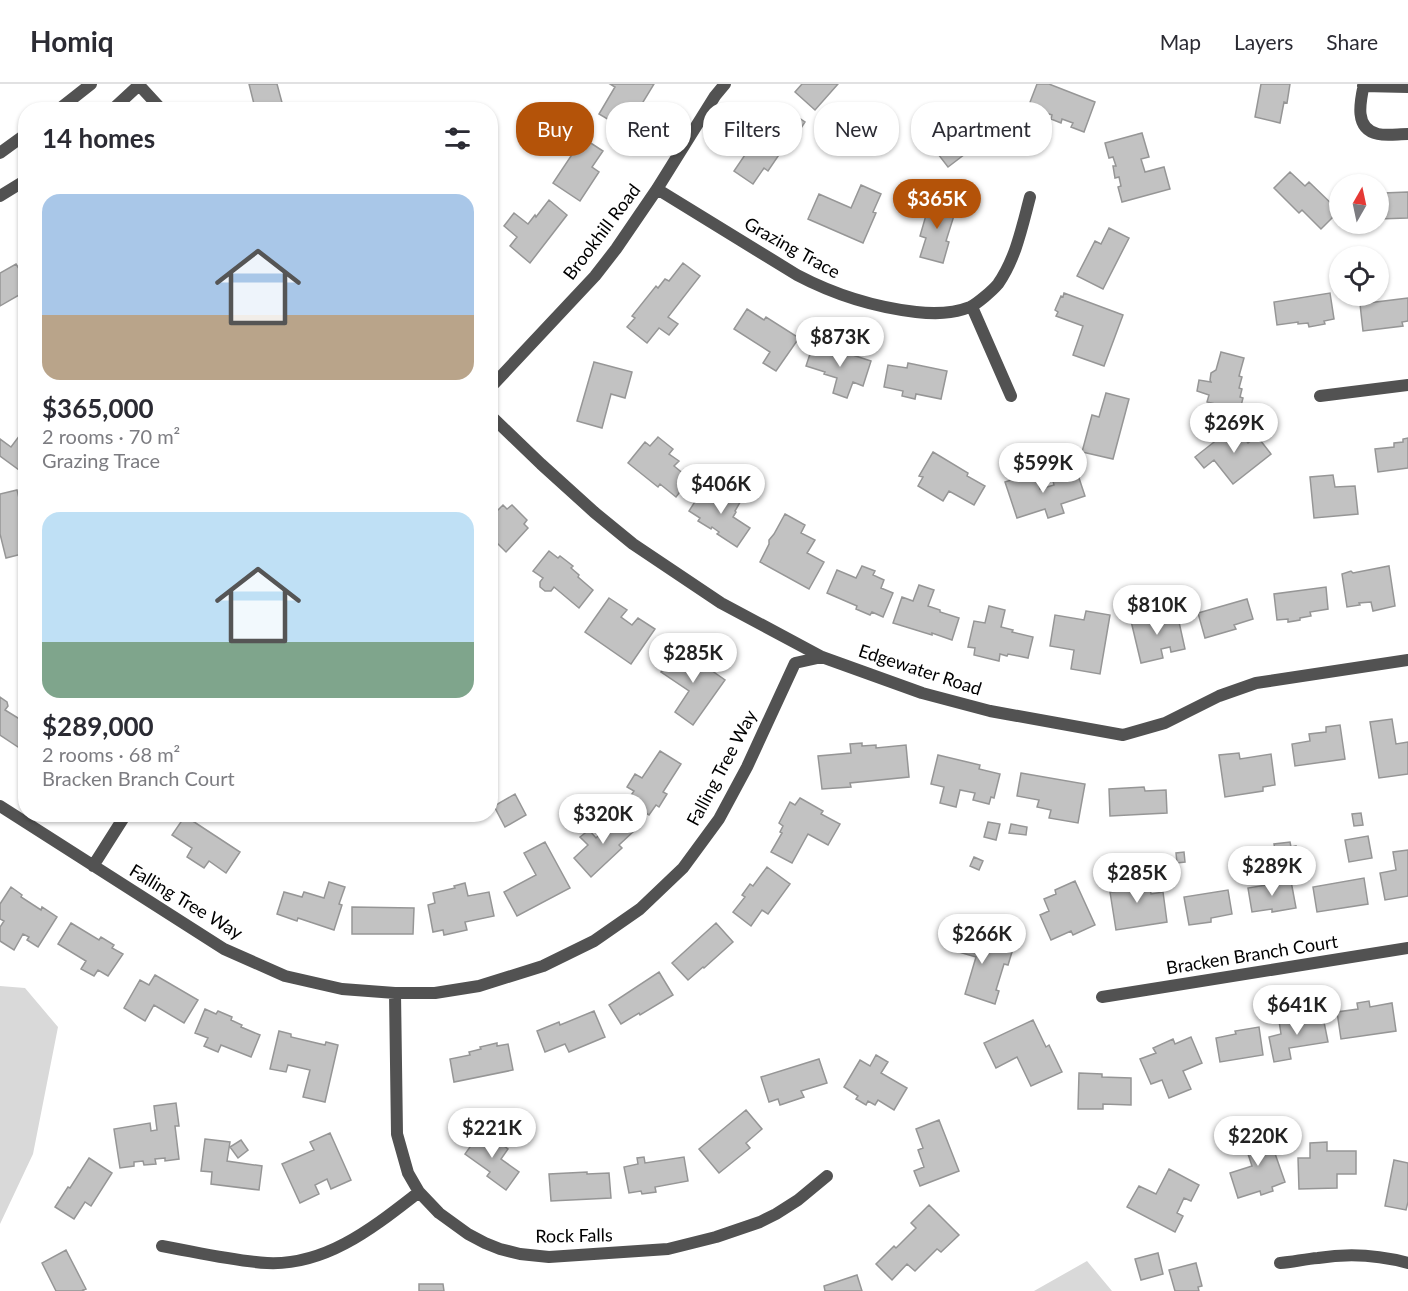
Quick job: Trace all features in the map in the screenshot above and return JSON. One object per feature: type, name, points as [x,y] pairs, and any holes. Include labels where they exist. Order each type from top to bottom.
[{"type":"street","points":[[68,102],[91,84]]},
{"type":"street","points":[[120,102],[139,84],[155,102]]},
{"type":"street","name":"Brookhill Road","points":[[498,379],[595,276],[616,249],[725,84]]},
{"type":"street","points":[[1408,87],[1364,85],[1359,112],[1363,125],[1369,131],[1379,135],[1408,134]]},
{"type":"street","points":[[0,153],[18,140]]},
{"type":"street","points":[[0,196],[18,185]]},
{"type":"street","name":"Grazing Trace","points":[[657,189],[797,275],[819,286],[871,305],[894,310],[941,314],[972,307],[996,286],[1008,268],[1030,197]]},
{"type":"street","points":[[972,307],[1011,396]]},
{"type":"street","points":[[1320,396],[1408,385]]},
{"type":"street","name":"Edgewater Road","points":[[498,422],[585,504],[633,544],[721,603],[822,657],[922,693],[990,711],[1124,735],[1165,723],[1219,696],[1256,683],[1408,660]]},
{"type":"street","name":"Falling Tree Way","points":[[25,822],[224,949],[285,976],[342,989],[394,993],[435,993],[479,986],[543,966],[594,941],[640,909],[683,868],[719,819],[747,766],[795,663],[822,657]]},
{"type":"street","name":"Falling Tree Way","points":[[0,806],[18,818]]},
{"type":"street","points":[[93,866],[121,822]]},
{"type":"street","name":"Bracken Branch Court","points":[[1102,997],[1408,948]]},
{"type":"street","name":"Rock Falls","points":[[394,993],[397,1134],[408,1173],[419,1192],[440,1213],[468,1234],[485,1243],[519,1254],[549,1257],[668,1249],[716,1237],[760,1222],[798,1200],[827,1176]]},
{"type":"street","points":[[162,1246],[268,1263],[304,1259],[333,1250],[358,1237],[419,1192]]},
{"type":"street","points":[[1280,1263],[1320,1257],[1358,1255],[1392,1258],[1408,1263]]},
{"type":"shaded area","points":[[0,986],[25,988],[58,1027],[33,1154],[0,1224]]},
{"type":"shaded area","points":[[1087,1261],[1112,1291],[1034,1291]]},
{"type":"building","points":[[249,84],[277,84],[282,102],[254,102]]},
{"type":"building","points":[[610,84],[654,84],[643,102],[606,102],[615,87]]},
{"type":"building","points":[[802,84],[838,84],[822,102],[814,102],[814,109],[795,92]]},
{"type":"building","points":[[1037,84],[1049,84],[1095,102],[1084,132],[1071,127],[1073,123],[1062,119],[1061,123],[1052,119],[1052,102],[1030,102]]},
{"type":"building","points":[[1261,84],[1290,84],[1287,103],[1284,102],[1280,123],[1255,117]]},
{"type":"building","points":[[606,102],[606,118],[599,114]]},
{"type":"building","points":[[1142,133],[1149,157],[1141,159],[1145,172],[1164,167],[1170,189],[1122,202],[1118,187],[1121,186],[1119,177],[1115,178],[1113,166],[1116,166],[1113,157],[1109,158],[1105,143]]},
{"type":"building","points":[[594,145],[603,151],[592,167],[599,172],[580,201],[553,183],[571,156],[594,156]]},
{"type":"building","points":[[744,156],[778,156],[768,171],[764,168],[753,184],[734,171]]},
{"type":"building","points":[[940,156],[962,156],[948,167]]},
{"type":"building","points":[[1290,172],[1305,186],[1309,182],[1329,201],[1329,221],[1321,229],[1302,210],[1299,213],[1274,188]]},
{"type":"building","points":[[861,185],[881,194],[873,212],[876,213],[863,243],[808,219],[819,194],[851,208]]},
{"type":"building","points":[[1408,192],[1408,218],[1389,219],[1389,193]]},
{"type":"building","points":[[931,198],[957,206],[946,241],[949,242],[943,263],[920,257],[926,238],[920,236]]},
{"type":"building","points":[[549,200],[567,215],[530,263],[510,246],[517,237],[504,226],[514,213],[528,224]]},
{"type":"building","points":[[1109,228],[1129,238],[1103,289],[1077,276],[1095,241],[1101,244]]},
{"type":"building","points":[[683,263],[700,276],[668,317],[678,324],[669,335],[659,328],[647,343],[627,327],[635,318],[632,316],[656,286],[658,288],[665,279],[669,281]]},
{"type":"building","points":[[16,264],[18,267],[18,296],[0,306],[0,273]]},
{"type":"building","points":[[1064,293],[1123,315],[1104,366],[1073,355],[1083,326],[1056,316],[1058,312],[1055,310]]},
{"type":"building","points":[[1329,293],[1329,306],[1332,306],[1334,319],[1324,321],[1325,324],[1309,327],[1308,323],[1298,324],[1298,322],[1277,325],[1274,302]]},
{"type":"building","points":[[1408,298],[1408,321],[1402,322],[1403,326],[1363,331],[1360,306],[1389,306],[1389,300]]},
{"type":"building","points":[[747,309],[764,320],[766,317],[799,338],[776,371],[763,363],[770,352],[734,329]]},
{"type":"building","points":[[813,345],[871,361],[863,386],[853,382],[847,398],[833,393],[837,378],[806,366]]},
{"type":"building","points":[[1221,352],[1244,358],[1239,376],[1242,377],[1239,388],[1242,389],[1240,397],[1243,398],[1240,410],[1207,402],[1209,395],[1197,391],[1199,380],[1211,382],[1211,373],[1216,370]]},
{"type":"building","points":[[594,362],[632,372],[625,398],[611,394],[602,428],[577,421]]},
{"type":"building","points":[[908,363],[947,371],[941,399],[916,394],[915,399],[902,396],[903,391],[884,387],[888,365],[907,368]]},
{"type":"building","points":[[1106,393],[1129,399],[1113,459],[1082,452],[1092,415],[1099,417]]},
{"type":"building","points":[[1237,424],[1248,443],[1257,436],[1271,454],[1233,484],[1214,460],[1204,468],[1195,457]]},
{"type":"building","points":[[658,437],[673,449],[669,454],[679,461],[674,466],[690,479],[676,497],[660,484],[658,487],[628,463],[645,442],[650,446]]},
{"type":"building","points":[[18,438],[18,469],[0,456],[0,439],[11,447]]},
{"type":"building","points":[[1408,438],[1408,468],[1378,472],[1375,449],[1394,447],[1394,443],[1403,442],[1403,439]]},
{"type":"building","points":[[933,452],[985,486],[974,505],[949,491],[943,501],[918,486],[923,477],[919,476]]},
{"type":"building","points":[[1035,472],[1040,489],[1054,485],[1053,481],[1077,472],[1085,496],[1061,504],[1064,513],[1048,518],[1045,509],[1017,518],[1005,482]]},
{"type":"building","points":[[1333,475],[1335,487],[1355,486],[1358,514],[1314,518],[1310,477]]},
{"type":"building","points":[[726,488],[742,499],[733,517],[750,528],[737,547],[717,534],[719,532],[712,527],[711,529],[698,521],[700,518],[689,511],[703,489],[719,499]]},
{"type":"building","points":[[17,490],[18,494],[18,555],[6,558],[0,534],[0,494]]},
{"type":"building","points":[[503,505],[507,509],[512,505],[527,520],[524,524],[528,528],[506,552],[498,544],[498,510]]},
{"type":"building","points":[[785,514],[805,525],[801,533],[815,540],[807,553],[824,562],[809,589],[760,562],[769,540]]},
{"type":"building","points":[[549,551],[573,566],[571,568],[579,575],[578,577],[593,590],[579,608],[554,587],[551,591],[545,591],[540,587],[543,578],[533,571]]},
{"type":"building","points":[[862,566],[875,571],[873,575],[884,580],[881,588],[893,593],[883,617],[856,609],[857,606],[827,593],[837,570],[856,578]]},
{"type":"building","points":[[1389,566],[1395,606],[1373,611],[1371,602],[1347,607],[1342,574]]},
{"type":"building","points":[[919,585],[934,590],[928,606],[959,618],[952,640],[893,623],[902,597],[913,601]]},
{"type":"building","points":[[1326,587],[1328,609],[1310,612],[1311,616],[1300,618],[1300,620],[1288,622],[1288,619],[1277,620],[1274,594]]},
{"type":"building","points":[[609,598],[627,610],[621,617],[632,625],[638,618],[655,629],[631,664],[585,632]]},
{"type":"building","points":[[1247,599],[1253,619],[1234,625],[1236,629],[1205,638],[1198,613]]},
{"type":"building","points":[[989,606],[1005,610],[1001,627],[1033,637],[1028,658],[1000,654],[999,661],[974,655],[975,648],[968,647],[974,621],[985,623]]},
{"type":"building","points":[[1086,611],[1110,615],[1100,674],[1071,669],[1074,650],[1050,646],[1055,615],[1084,620]]},
{"type":"building","points":[[1177,613],[1185,649],[1171,652],[1170,647],[1161,649],[1163,658],[1141,663],[1131,621]]},
{"type":"building","points":[[678,647],[725,680],[693,725],[675,712],[689,691],[661,672]]},
{"type":"building","points":[[0,697],[7,702],[8,706],[5,710],[18,718],[18,747],[0,735]]},
{"type":"building","points":[[1392,719],[1396,744],[1408,742],[1408,774],[1379,778],[1370,722]]},
{"type":"building","points":[[1340,725],[1345,759],[1295,766],[1292,744],[1310,741],[1309,734],[1326,732],[1326,727]]},
{"type":"building","points":[[862,743],[862,746],[876,745],[876,748],[906,745],[909,777],[850,783],[851,787],[822,789],[818,756],[851,753],[850,744]]},
{"type":"building","points":[[660,751],[681,764],[663,792],[667,794],[659,807],[656,805],[649,815],[627,801],[634,791],[627,787],[635,774],[642,778]]},
{"type":"building","points":[[1239,753],[1240,759],[1271,754],[1275,785],[1263,787],[1263,791],[1225,797],[1219,755]]},
{"type":"building","points":[[938,755],[980,765],[979,769],[1000,774],[994,798],[991,797],[989,804],[973,800],[975,793],[960,790],[956,807],[940,803],[944,787],[931,784]]},
{"type":"building","points":[[1021,773],[1085,784],[1078,823],[1049,818],[1051,810],[1037,807],[1039,800],[1017,796]]},
{"type":"building","points":[[1144,787],[1145,791],[1166,790],[1167,813],[1110,816],[1109,789]]},
{"type":"building","points":[[515,794],[526,815],[505,827],[498,814],[498,804]]},
{"type":"building","points":[[800,798],[823,811],[821,814],[840,824],[828,845],[808,834],[792,863],[771,852],[782,833],[780,832],[783,826],[779,823],[790,802],[795,805]]},
{"type":"building","points":[[618,813],[634,831],[619,845],[622,848],[591,877],[574,858],[588,845],[580,837],[589,830],[596,838],[603,831],[601,829]]},
{"type":"building","points":[[1361,813],[1363,825],[1354,826],[1352,814]]},
{"type":"building","points":[[181,822],[194,822],[240,852],[226,873],[209,861],[204,868],[187,857],[192,848],[172,835]]},
{"type":"building","points":[[988,822],[1000,824],[996,840],[984,837]]},
{"type":"building","points":[[1011,824],[1027,827],[1026,835],[1009,833]]},
{"type":"building","points":[[1368,836],[1372,858],[1349,862],[1345,840]]},
{"type":"building","points":[[545,842],[570,888],[517,916],[504,892],[536,875],[524,853]]},
{"type":"building","points":[[1290,842],[1291,847],[1296,846],[1299,866],[1275,870],[1272,850],[1275,850],[1274,844]]},
{"type":"building","points":[[1408,850],[1408,896],[1385,900],[1380,873],[1396,870],[1393,852]]},
{"type":"building","points":[[1184,852],[1185,862],[1177,863],[1176,853]]},
{"type":"building","points":[[974,857],[983,861],[979,870],[970,866]]},
{"type":"building","points":[[767,867],[790,884],[768,914],[762,910],[751,926],[733,912],[745,897],[742,895],[750,884],[753,886]]},
{"type":"building","points":[[1148,876],[1151,894],[1163,892],[1167,922],[1116,930],[1110,892],[1118,891],[1117,881]]},
{"type":"building","points":[[1364,878],[1368,904],[1317,912],[1313,887]]},
{"type":"building","points":[[1075,881],[1095,925],[1073,935],[1071,931],[1051,940],[1040,915],[1049,911],[1044,899],[1056,894],[1055,890]]},
{"type":"building","points":[[1291,881],[1296,908],[1272,912],[1272,909],[1252,912],[1248,888]]},
{"type":"building","points":[[329,882],[345,887],[334,930],[298,918],[297,921],[277,914],[284,892],[302,897],[304,892],[324,898]]},
{"type":"building","points":[[465,883],[468,896],[489,892],[494,916],[465,922],[467,930],[444,935],[443,930],[433,932],[428,905],[435,903],[433,893]]},
{"type":"building","points":[[11,887],[22,895],[21,897],[57,917],[38,947],[27,940],[29,937],[23,934],[14,950],[0,941],[0,927],[4,921],[0,919],[0,904]]},
{"type":"building","points":[[1228,890],[1232,914],[1211,918],[1211,922],[1189,925],[1184,897]]},
{"type":"building","points":[[352,907],[414,908],[413,934],[352,934]]},
{"type":"building","points":[[71,923],[99,940],[101,937],[114,945],[112,948],[123,954],[108,976],[98,970],[94,976],[81,969],[86,961],[58,944]]},
{"type":"building","points":[[716,923],[733,942],[688,980],[672,963]]},
{"type":"building","points":[[958,927],[980,934],[977,946],[983,948],[984,944],[1012,952],[1008,965],[1004,964],[996,990],[999,991],[995,1004],[965,994],[976,957],[952,950]]},
{"type":"building","points":[[659,972],[673,995],[621,1024],[609,1005]]},
{"type":"building","points":[[155,975],[198,1000],[184,1023],[154,1005],[145,1021],[124,1008],[140,980],[149,985]]},
{"type":"building","points":[[1369,1001],[1370,1007],[1392,1003],[1396,1031],[1341,1039],[1337,1012],[1358,1009],[1357,1003]]},
{"type":"building","points":[[205,1009],[232,1017],[231,1020],[242,1025],[241,1027],[260,1035],[251,1057],[221,1045],[218,1052],[204,1046],[208,1038],[195,1033]]},
{"type":"building","points":[[594,1011],[605,1037],[569,1052],[565,1044],[545,1052],[537,1031],[559,1022],[560,1025]]},
{"type":"building","points":[[1302,1016],[1303,1021],[1323,1017],[1328,1042],[1289,1048],[1291,1059],[1274,1062],[1269,1037],[1281,1034],[1279,1021]]},
{"type":"building","points":[[1033,1020],[1062,1072],[1031,1086],[1017,1057],[996,1068],[984,1043]]},
{"type":"building","points":[[1259,1027],[1263,1055],[1220,1062],[1216,1038],[1236,1034],[1235,1031]]},
{"type":"building","points":[[279,1031],[291,1034],[291,1037],[325,1045],[326,1042],[338,1045],[325,1102],[303,1097],[310,1070],[288,1065],[286,1072],[270,1069]]},
{"type":"building","points":[[1191,1037],[1202,1063],[1183,1071],[1191,1089],[1169,1098],[1162,1080],[1151,1084],[1140,1059],[1156,1053],[1153,1048],[1173,1039],[1175,1044]]},
{"type":"building","points":[[497,1043],[497,1046],[508,1044],[513,1070],[454,1082],[450,1059],[470,1055],[469,1052],[481,1049],[480,1047]]},
{"type":"building","points":[[876,1055],[888,1062],[881,1073],[907,1088],[894,1110],[878,1100],[875,1105],[868,1101],[866,1105],[856,1099],[858,1096],[844,1087],[860,1060],[870,1066]]},
{"type":"building","points":[[819,1059],[827,1083],[801,1091],[804,1097],[780,1105],[778,1099],[769,1102],[761,1077]]},
{"type":"building","points":[[1079,1073],[1131,1078],[1131,1105],[1103,1104],[1103,1109],[1078,1109]]},
{"type":"building","points":[[176,1103],[179,1126],[175,1126],[179,1159],[165,1161],[165,1158],[155,1159],[156,1164],[144,1165],[143,1161],[134,1162],[134,1166],[120,1168],[114,1129],[150,1123],[151,1131],[157,1130],[154,1106]]},
{"type":"building","points":[[746,1110],[762,1129],[746,1143],[750,1148],[719,1173],[699,1149]]},
{"type":"building","points":[[939,1120],[959,1171],[920,1186],[914,1171],[924,1167],[918,1150],[923,1148],[916,1129]]},
{"type":"building","points":[[1266,1128],[1285,1182],[1272,1187],[1273,1191],[1261,1195],[1260,1191],[1238,1198],[1230,1173],[1252,1166],[1242,1136]]},
{"type":"building","points":[[482,1130],[508,1149],[501,1159],[519,1172],[506,1190],[487,1176],[490,1172],[465,1154]]},
{"type":"building","points":[[330,1133],[351,1180],[331,1189],[327,1179],[315,1185],[319,1194],[300,1203],[282,1164],[314,1150],[310,1142]]},
{"type":"building","points":[[205,1139],[230,1142],[227,1161],[262,1166],[259,1190],[211,1184],[212,1172],[201,1171]]},
{"type":"building","points":[[241,1140],[248,1150],[238,1158],[230,1147]]},
{"type":"building","points":[[1327,1142],[1327,1151],[1356,1151],[1356,1174],[1337,1174],[1337,1188],[1299,1189],[1298,1158],[1310,1158],[1310,1143]]},
{"type":"building","points":[[644,1157],[645,1163],[684,1157],[688,1181],[655,1187],[656,1192],[629,1193],[624,1167],[638,1164],[637,1158]]},
{"type":"building","points":[[89,1158],[112,1173],[91,1206],[85,1202],[74,1219],[55,1207]]},
{"type":"building","points":[[1394,1160],[1408,1163],[1406,1210],[1385,1206]]},
{"type":"building","points":[[1169,1169],[1199,1185],[1191,1201],[1184,1198],[1177,1213],[1183,1216],[1175,1232],[1127,1207],[1139,1186],[1156,1194]]},
{"type":"building","points":[[587,1172],[587,1174],[609,1173],[611,1198],[551,1201],[549,1174]]},
{"type":"building","points":[[929,1205],[959,1235],[941,1252],[937,1249],[915,1271],[907,1264],[892,1280],[876,1264],[916,1228],[911,1223]]},
{"type":"building","points":[[66,1250],[86,1289],[84,1291],[56,1291],[42,1263]]},
{"type":"building","points":[[1158,1253],[1163,1274],[1141,1280],[1135,1259]]},
{"type":"building","points":[[1196,1263],[1202,1286],[1198,1287],[1199,1291],[1175,1291],[1169,1270]]},
{"type":"building","points":[[857,1275],[862,1291],[825,1291],[824,1286]]},
{"type":"building","points":[[419,1284],[443,1284],[444,1291],[419,1291]]}]
